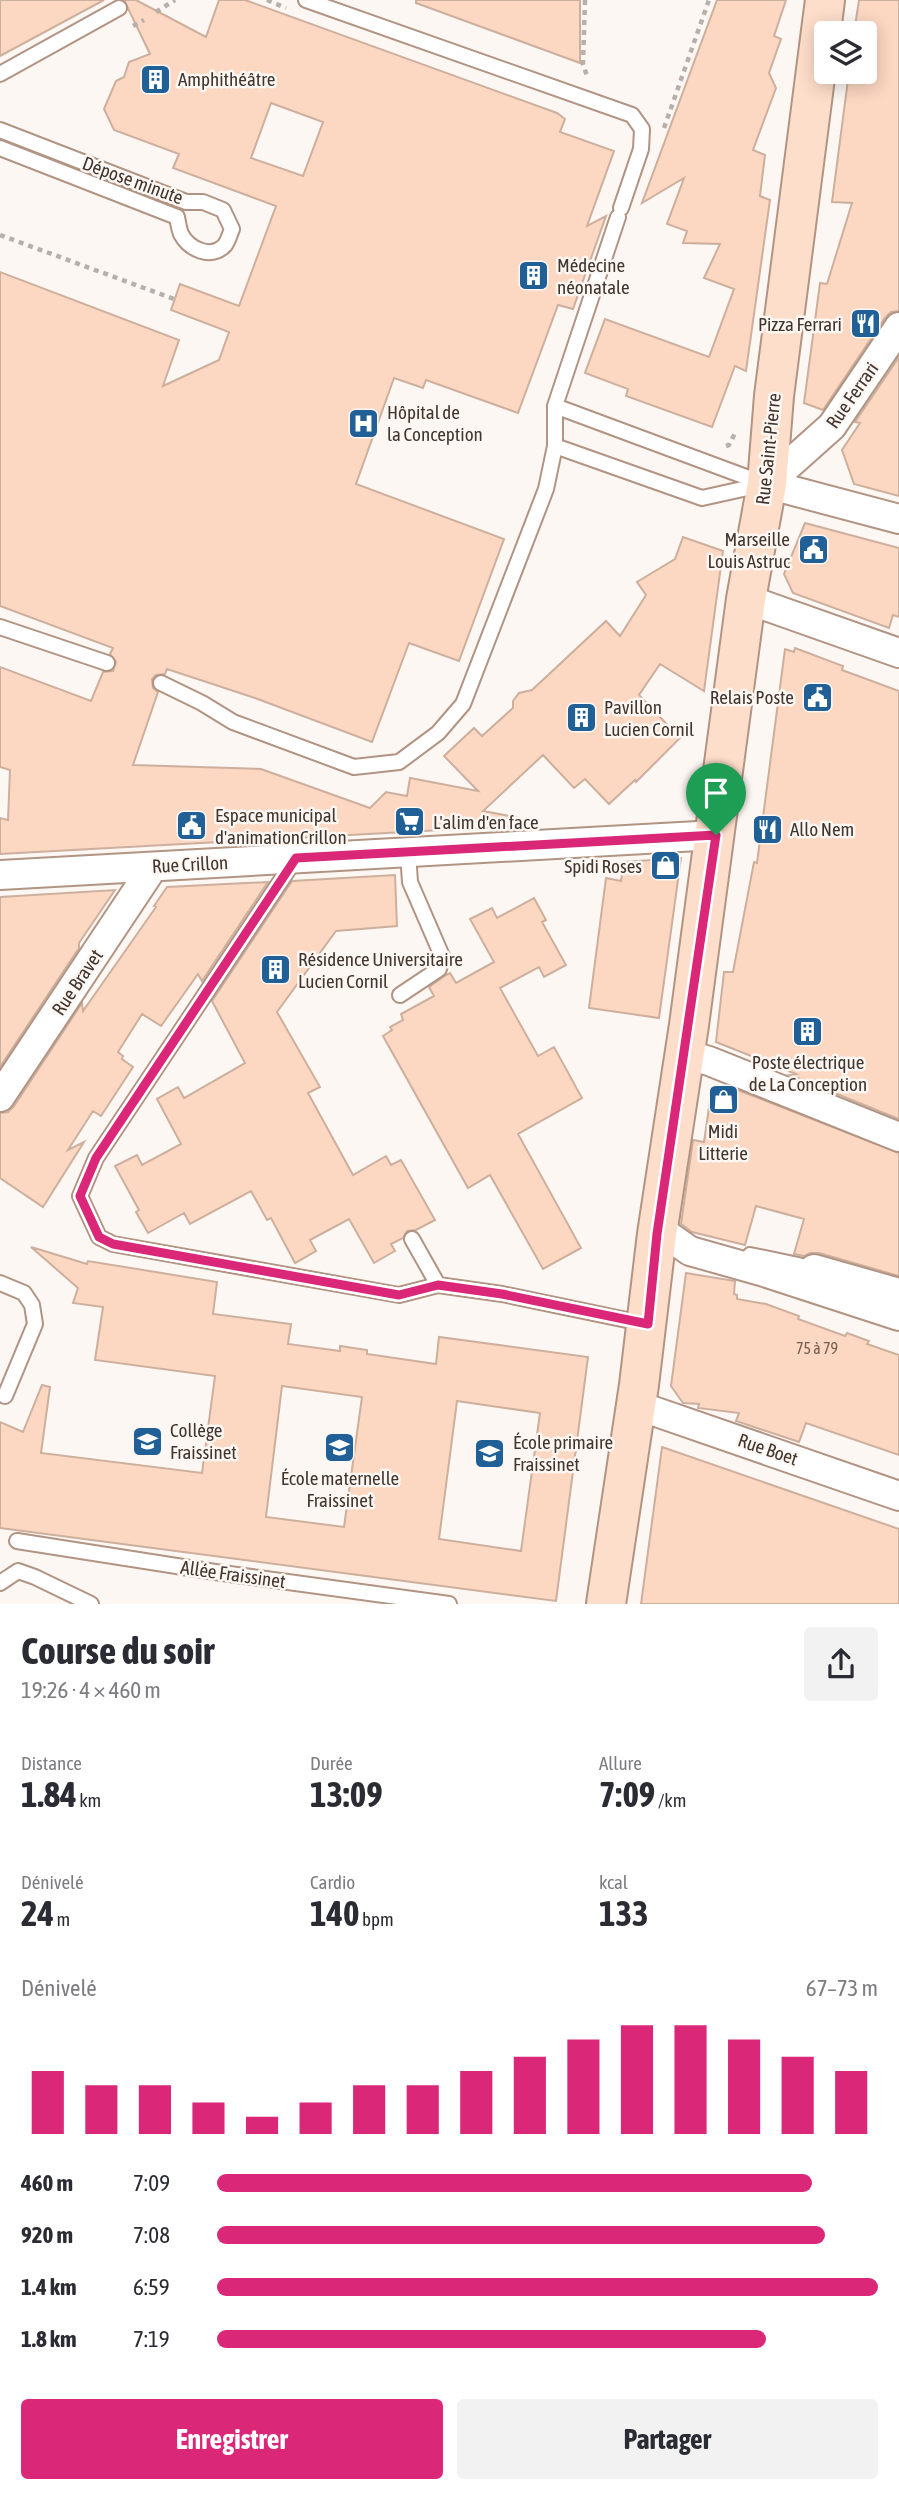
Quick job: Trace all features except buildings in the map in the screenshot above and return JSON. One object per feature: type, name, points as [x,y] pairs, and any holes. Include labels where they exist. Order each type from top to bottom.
[{"type":"street","name":"Rue Saint-Pierre","points":[[606,1604],[648,1324],[664,1236],[685,1054],[746,599],[767,484],[769,397],[825,0]]},
{"type":"street","name":"Rue Ferrari","points":[[767,484],[832,426],[899,327]]},
{"type":"street","points":[[767,484],[899,519]]},
{"type":"street","points":[[746,599],[899,653]]},
{"type":"street","name":"Rue Crillon","points":[[0,875],[716,835]]},
{"type":"street","name":"Rue Bravet","points":[[0,1097],[153,867]]},
{"type":"street","points":[[685,1054],[709,1061],[899,1137]]},
{"type":"street","points":[[664,1236],[690,1251],[899,1316]]},
{"type":"street","points":[[803,1266],[899,1293]]},
{"type":"street","name":"Rue Boet","points":[[636,1405],[899,1496]]},
{"type":"lane","points":[[161,683],[233,722],[355,767],[399,762],[438,733],[463,704],[546,489],[555,446],[555,406],[641,149],[642,129],[632,115],[306,0]]},
{"type":"lane","points":[[0,74],[120,8]]},
{"type":"lane","name":"Dépose minute","points":[[0,130],[186,202],[203,202],[223,210],[232,229],[226,244],[216,251],[206,253],[190,246],[180,232],[177,217],[0,148]]},
{"type":"lane","points":[[775,270],[787,188],[802,176]]},
{"type":"lane","points":[[555,406],[767,484]]},
{"type":"lane","points":[[555,446],[702,498],[767,484]]},
{"type":"lane","points":[[0,627],[107,663]]},
{"type":"lane","points":[[400,995],[439,970],[442,956],[410,882],[408,853]]},
{"type":"lane","points":[[296,858],[96,1158],[80,1196],[99,1237],[113,1244],[399,1295],[438,1285],[502,1294],[648,1324]]},
{"type":"lane","points":[[664,1236],[803,1266]]},
{"type":"lane","points":[[412,1239],[438,1285]]},
{"type":"lane","points":[[0,1283],[24,1293],[32,1305],[35,1324],[5,1396]]},
{"type":"lane","name":"Allée Fraissinet","points":[[17,1541],[215,1572],[449,1604]]},
{"type":"lane","points":[[0,1583],[18,1571],[91,1604]]},
{"type":"path","points":[[156,12],[175,0]]},
{"type":"path","points":[[584,0],[583,64],[595,103]]},
{"type":"path","points":[[638,157],[652,162],[709,0]]},
{"type":"path","points":[[0,235],[174,299]]},
{"type":"path","points":[[719,449],[729,445],[744,414],[769,397]]},
{"type":"place","name":"Amphithéâtre","points":[[155,79]]},
{"type":"place","name":"Médecine néonatale","points":[[534,276]]},
{"type":"place","name":"Pizza Ferrari","points":[[865,324]]},
{"type":"place","name":"Hôpital de la Conception","points":[[364,423]]},
{"type":"place","name":"Marseille Louis Astruc","points":[[813,550]]},
{"type":"place","name":"Relais Poste","points":[[817,697]]},
{"type":"place","name":"Pavillon Lucien Cornil","points":[[581,718]]},
{"type":"place","name":"L'alim d'en face","points":[[410,822]]},
{"type":"place","name":"Espace municipal d'animationCrillon","points":[[192,826]]},
{"type":"place","name":"Allo Nem","points":[[767,829]]},
{"type":"place","name":"Spidi Roses","points":[[665,866]]},
{"type":"place","name":"Résidence Universitaire Lucien Cornil","points":[[275,970]]},
{"type":"place","name":"Poste électrique de La Conception","points":[[808,1031]]},
{"type":"place","name":"Midi Litterie","points":[[723,1100]]},
{"type":"place","name":"Collège Fraissinet","points":[[147,1441]]},
{"type":"place","name":"École maternelle Fraissinet","points":[[340,1447]]},
{"type":"place","name":"École primaire Fraissinet","points":[[490,1453]]},
{"type":"route","points":[[716,835],[657,1234],[648,1324],[502,1294],[438,1285],[399,1295],[113,1244],[99,1237],[80,1196],[96,1158],[296,858],[716,835]]}]
